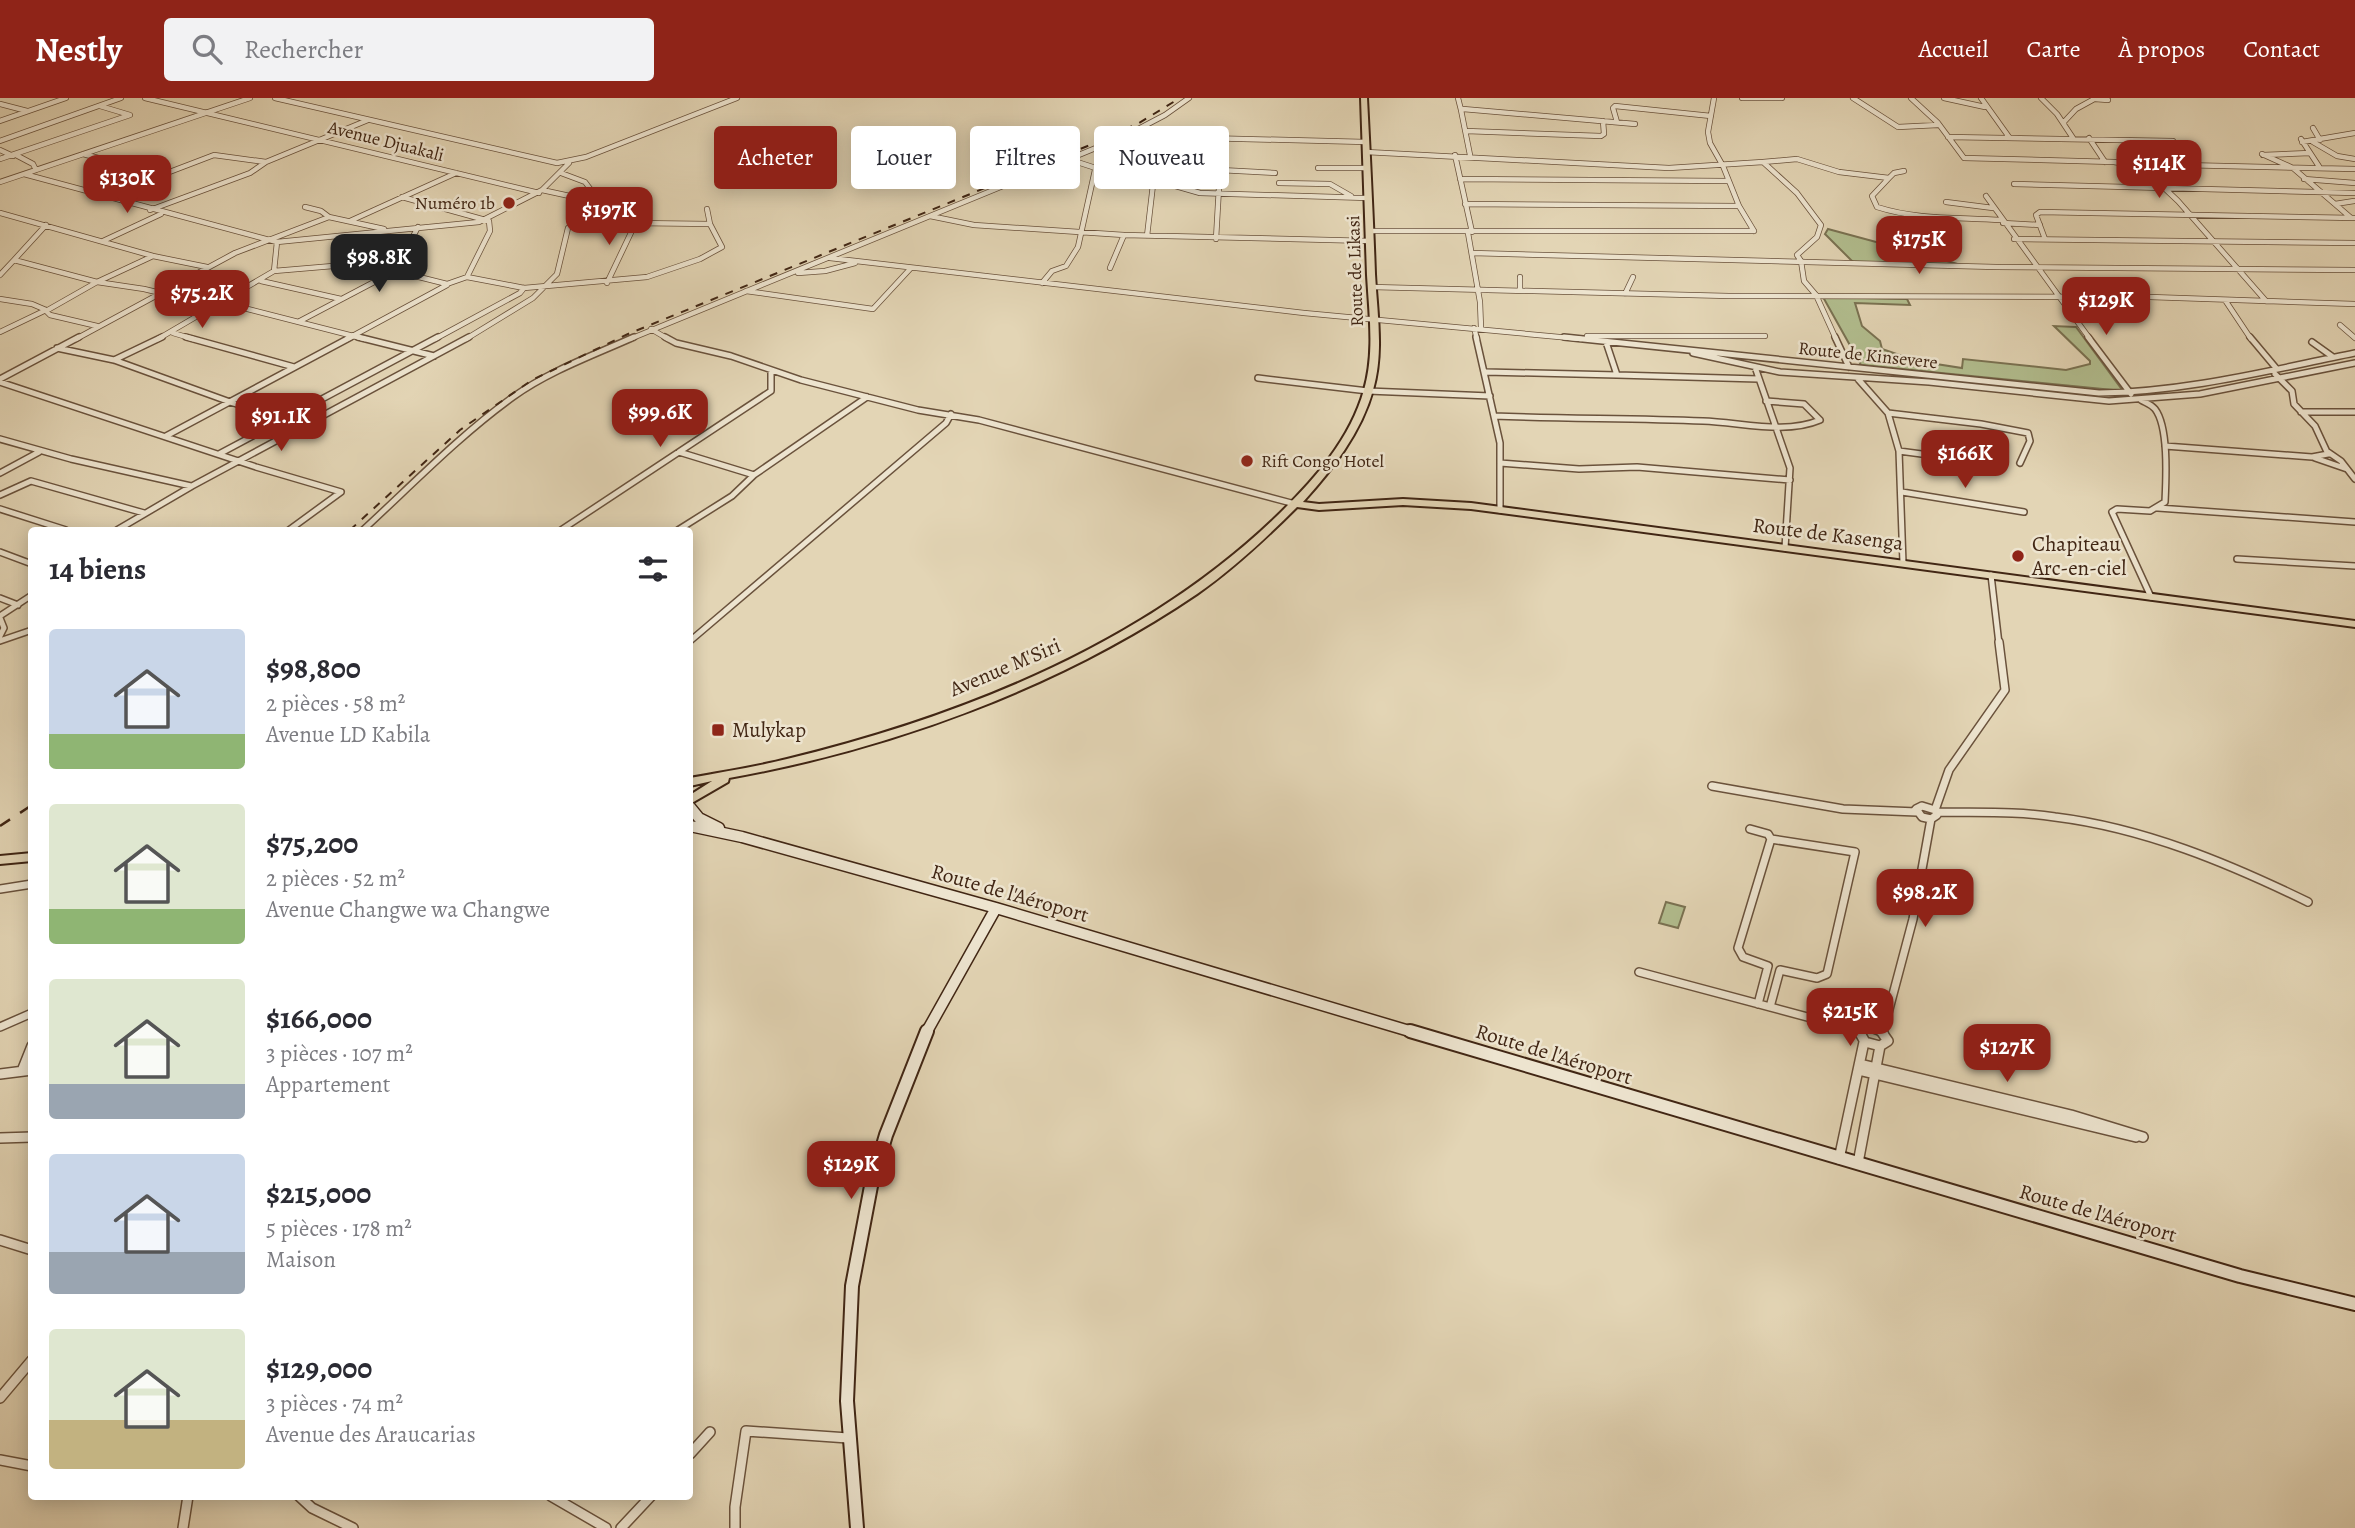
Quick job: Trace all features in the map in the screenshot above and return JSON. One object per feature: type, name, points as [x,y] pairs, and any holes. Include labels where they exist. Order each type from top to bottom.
[{"type":"highway","name":"Route de Likasi","points":[[1295,504],[1318,495],[1368,391],[1376,318],[1372,287],[1364,98]]},
{"type":"highway","name":"Route de Kasenga","points":[[1295,504],[1318,495],[1349,504],[1427,503],[1500,510],[2355,624]]},
{"type":"highway","points":[[1274,526],[1318,495]]},
{"type":"highway","name":"Avenue M'Siri","points":[[693,781],[800,760],[879,737],[1049,672],[1136,627],[1178,601],[1242,556],[1295,504]]},
{"type":"highway","points":[[693,798],[715,783],[740,772]]},
{"type":"highway","points":[[0,860],[28,857]]},
{"type":"highway","points":[[0,868],[28,865]]},
{"type":"main road","name":"Route de l'Aéroport","points":[[693,810],[704,821],[742,837]]},
{"type":"main road","name":"Route de l'Aéroport","points":[[693,827],[742,837],[996,908],[2240,1276],[2355,1304]]},
{"type":"main road","points":[[857,1528],[848,1438],[852,1286],[871,1186],[886,1135],[927,1030],[996,908]]},
{"type":"street","points":[[0,121],[66,98]]},
{"type":"street","points":[[0,141],[121,98]]},
{"type":"street","name":"Avenue Djuakali","points":[[145,98],[456,173],[634,211],[638,218],[635,222]]},
{"type":"street","points":[[0,182],[250,98]]},
{"type":"street","points":[[275,98],[548,163],[569,163],[737,98]]},
{"type":"street","points":[[1144,126],[1189,98]]},
{"type":"street","points":[[1458,98],[1470,155]]},
{"type":"street","points":[[929,215],[974,225],[1216,239],[1470,233],[1754,231],[1739,206],[1723,166],[1710,143],[1708,132],[1714,98]]},
{"type":"street","points":[[1742,98],[1782,98]]},
{"type":"street","points":[[1853,98],[1898,127],[1938,125]]},
{"type":"street","points":[[1911,98],[1938,125],[1961,157],[1966,159],[2355,169]]},
{"type":"street","points":[[1944,98],[1985,107]]},
{"type":"street","points":[[1981,98],[1990,118],[2000,122],[2009,137]]},
{"type":"street","points":[[2041,98],[2063,122],[2073,138]]},
{"type":"street","points":[[2063,122],[2076,109],[2096,98],[2108,100]]},
{"type":"street","points":[[0,104],[28,111]]},
{"type":"street","points":[[0,159],[15,156],[130,113],[100,106]]},
{"type":"street","points":[[1617,122],[1613,108],[1615,106],[1711,116]]},
{"type":"street","points":[[1461,110],[1635,124]]},
{"type":"street","points":[[149,210],[250,173],[266,162],[369,120]]},
{"type":"street","points":[[1466,131],[1603,136],[1603,121]]},
{"type":"street","points":[[2313,128],[2320,140]]},
{"type":"street","points":[[2312,142],[2355,133]]},
{"type":"street","points":[[1948,137],[2174,141]]},
{"type":"street","points":[[2089,138],[2105,162]]},
{"type":"street","points":[[1229,140],[1670,168],[1797,159],[1839,173],[1889,178]]},
{"type":"street","points":[[2320,168],[2301,140],[2312,142],[2342,157],[2355,169]]},
{"type":"street","points":[[0,150],[33,164],[36,170]]},
{"type":"street","points":[[2309,153],[2262,155],[2293,168],[2353,218]]},
{"type":"street","points":[[83,154],[160,175]]},
{"type":"street","points":[[104,197],[218,154],[266,162]]},
{"type":"street","points":[[1455,155],[1470,233],[1477,290],[1477,328],[1500,443],[1500,510]]},
{"type":"street","points":[[2342,157],[2355,159]]},
{"type":"street","points":[[1763,162],[1797,193],[1821,225],[1817,237],[1797,253],[1804,281],[1816,295],[1849,368]]},
{"type":"street","points":[[24,174],[149,210],[277,242],[487,220],[540,191],[569,163]]},
{"type":"street","points":[[2133,164],[2149,172],[2266,301]]},
{"type":"street","points":[[1318,168],[1367,169]]},
{"type":"street","points":[[1229,170],[1275,172],[1282,196]]},
{"type":"street","points":[[1904,171],[1894,173],[1872,196],[1877,207],[1921,216],[2040,225]]},
{"type":"street","points":[[350,221],[456,173]]},
{"type":"street","points":[[122,527],[533,299],[559,270],[568,228],[598,206],[595,190],[584,180],[561,173]]},
{"type":"street","points":[[1042,283],[1052,271],[1066,266],[1078,247],[1094,175]]},
{"type":"street","points":[[1460,179],[1728,181]]},
{"type":"street","points":[[2304,179],[2355,183]]},
{"type":"street","points":[[1279,183],[1330,184],[1354,198]]},
{"type":"street","points":[[2014,184],[2355,193]]},
{"type":"street","points":[[366,527],[475,427],[514,397],[573,364],[651,329],[994,189]]},
{"type":"street","points":[[1147,236],[1152,189]]},
{"type":"street","points":[[1183,189],[1218,195],[1368,198]]},
{"type":"street","points":[[1216,239],[1218,189]]},
{"type":"street","points":[[1986,196],[2001,222],[2087,332],[2130,393],[2158,411],[2165,446],[2165,502],[2150,511],[2117,509],[2112,512],[2151,597]]},
{"type":"street","points":[[402,197],[487,220]]},
{"type":"street","points":[[2334,204],[2354,201]]},
{"type":"street","points":[[1945,202],[1993,208]]},
{"type":"street","points":[[1465,204],[1739,206]]},
{"type":"street","points":[[305,207],[329,216],[389,230]]},
{"type":"street","points":[[166,436],[447,284],[467,277],[523,288],[577,282],[607,283],[647,277],[714,253],[722,247],[710,224],[707,209]]},
{"type":"street","points":[[2045,239],[2036,215],[2040,212],[2353,218]]},
{"type":"street","points":[[0,213],[153,256],[208,267]]},
{"type":"street","points":[[103,241],[162,213]]},
{"type":"street","points":[[0,381],[235,253],[329,216]]},
{"type":"street","points":[[467,277],[490,231],[487,220]]},
{"type":"street","points":[[607,283],[635,222],[710,224]]},
{"type":"street","points":[[0,275],[46,225]]},
{"type":"street","points":[[299,321],[395,271],[418,227]]},
{"type":"street","points":[[1110,268],[1124,235]]},
{"type":"street","points":[[235,253],[250,237]]},
{"type":"street","points":[[2014,239],[2210,239],[2355,243]]},
{"type":"street","points":[[274,271],[277,242]]},
{"type":"street","points":[[1472,253],[2037,268],[2355,270]]},
{"type":"street","points":[[0,332],[153,256]]},
{"type":"street","name":"Route de Kinsevere","points":[[830,258],[1304,313],[1477,328],[2099,393],[2130,393],[2355,353]]},
{"type":"street","points":[[14,260],[97,282],[217,305],[226,304],[434,356]]},
{"type":"street","points":[[792,273],[825,271],[859,262]]},
{"type":"street","points":[[114,360],[172,332],[274,271],[343,265],[395,271],[447,284]]},
{"type":"street","points":[[745,291],[873,309],[910,268]]},
{"type":"street","points":[[1520,277],[1520,290]]},
{"type":"street","points":[[1625,294],[1633,277]]},
{"type":"street","points":[[260,280],[342,299]]},
{"type":"street","points":[[1372,287],[1625,294],[2225,300],[2355,304]]},
{"type":"street","points":[[219,454],[520,293],[523,288]]},
{"type":"street","points":[[0,299],[32,304],[46,310],[50,315],[97,326]]},
{"type":"street","points":[[2225,300],[2278,377],[2292,391],[2294,404],[2315,426],[2328,453],[2347,469],[2355,480]]},
{"type":"street","points":[[2340,325],[2355,338]]},
{"type":"street","points":[[651,329],[676,342],[867,397],[918,410],[951,414],[1295,504]]},
{"type":"street","points":[[172,332],[294,367]]},
{"type":"street","points":[[1562,337],[1765,336]]},
{"type":"street","points":[[1606,342],[1617,375]]},
{"type":"street","points":[[2312,342],[2333,357]]},
{"type":"street","points":[[57,348],[114,360],[230,402],[286,418]]},
{"type":"street","points":[[1679,349],[1710,359],[1755,367],[2109,401],[2141,400],[2355,363]]},
{"type":"street","points":[[1755,367],[1774,426],[1787,454],[1790,480],[1785,548]]},
{"type":"street","points":[[566,527],[771,391],[771,370]]},
{"type":"street","points":[[1486,372],[1758,379]]},
{"type":"street","points":[[1258,378],[1368,391],[1490,396]]},
{"type":"street","points":[[1858,379],[1888,413],[1899,452],[1903,563]]},
{"type":"street","points":[[0,381],[238,461],[341,492],[293,527]]},
{"type":"street","points":[[683,527],[732,496],[754,475],[867,397]]},
{"type":"street","points":[[1494,416],[1611,421],[1714,421],[1774,426],[1807,425],[1820,420],[1810,407],[1802,403],[1766,401]]},
{"type":"street","points":[[2301,412],[2355,412]]},
{"type":"street","points":[[1888,413],[2024,431],[2028,433],[2030,440],[2020,463]]},
{"type":"street","points":[[693,638],[946,424],[951,414]]},
{"type":"street","points":[[0,439],[39,452],[86,460],[192,486]]},
{"type":"street","points":[[2165,446],[2312,457],[2325,456],[2328,453]]},
{"type":"street","points":[[0,473],[39,452]]},
{"type":"street","points":[[679,452],[754,475]]},
{"type":"street","points":[[1899,452],[1974,461]]},
{"type":"street","points":[[2312,457],[2347,469]]},
{"type":"street","points":[[1500,463],[1579,469],[1637,467],[1790,480]]},
{"type":"street","points":[[0,495],[31,481],[144,513]]},
{"type":"street","points":[[1902,492],[2024,512]]},
{"type":"street","points":[[2158,508],[2355,522]]},
{"type":"street","points":[[0,509],[57,527]]},
{"type":"street","points":[[0,552],[28,562]]},
{"type":"street","points":[[2236,559],[2355,566]]},
{"type":"street","points":[[1883,1032],[1913,919],[1935,814],[1949,770],[2006,690],[1991,575]]},
{"type":"street","points":[[0,598],[18,605]]},
{"type":"street","points":[[0,638],[4,628],[0,617],[28,598]]},
{"type":"street","points":[[0,638],[28,631]]},
{"type":"street","points":[[1712,786],[1843,810],[1917,812],[1922,817],[1935,814],[2015,813],[2069,818],[2134,832],[2213,859],[2308,902]]},
{"type":"street","points":[[1750,829],[1768,834],[1771,839],[1738,948],[1743,957],[1780,970],[1817,978],[1827,974],[1855,852],[1771,839]]},
{"type":"street","points":[[0,889],[28,885]]},
{"type":"street","points":[[1758,1004],[1768,966]]},
{"type":"street","points":[[1770,1007],[1780,970]]},
{"type":"street","points":[[1639,972],[1841,1027],[1876,1028],[1883,1032],[1888,1041],[1880,1046],[1857,1164]]},
{"type":"street","points":[[0,1027],[28,1015]]},
{"type":"street","points":[[1841,1027],[1863,1041],[1880,1046]]},
{"type":"street","points":[[1839,1159],[1859,1067],[1863,1041],[1860,1033],[1864,1029]]},
{"type":"street","points":[[1859,1067],[2082,1118],[2143,1137],[2127,1136],[1967,1093]]},
{"type":"street","points":[[0,1073],[27,1070]]},
{"type":"street","points":[[0,1138],[28,1137]]},
{"type":"street","points":[[0,1241],[28,1249]]},
{"type":"street","points":[[0,1398],[28,1365]]},
{"type":"street","points":[[735,1528],[735,1507],[746,1431],[848,1438]]},
{"type":"street","points":[[693,1451],[710,1432]]},
{"type":"street","points":[[0,1460],[28,1465]]},
{"type":"street","points":[[183,1528],[185,1500]]},
{"type":"street","points":[[303,1500],[312,1508],[353,1528]]},
{"type":"street","points":[[558,1500],[606,1528]]},
{"type":"street","points":[[621,1528],[647,1500]]},
{"type":"green space","points":[[1828,229],[1965,266],[1853,262],[1825,234]]},
{"type":"green space","points":[[1823,297],[1907,299],[1910,305],[1855,303],[1862,326],[1880,341],[1882,349],[1917,361],[1962,368],[1963,359],[2066,370],[2090,364],[2054,326],[2076,327],[2123,391],[1861,365]]},
{"type":"green space","points":[[1666,902],[1685,907],[1678,928],[1659,923]]},
{"type":"railway","points":[[353,527],[460,430],[532,380],[628,334],[1095,143],[1139,123],[1180,98]]},
{"type":"railway","points":[[0,826],[28,808]]},
{"type":"place","name":"Numéro 1b","points":[[509,203]]},
{"type":"place","name":"Rift Congo Hotel","points":[[1247,461]]},
{"type":"place","name":"Chapiteau Arc-en-ciel","points":[[2018,556]]},
{"type":"place","name":"Mulykap","points":[[718,730]]}]
